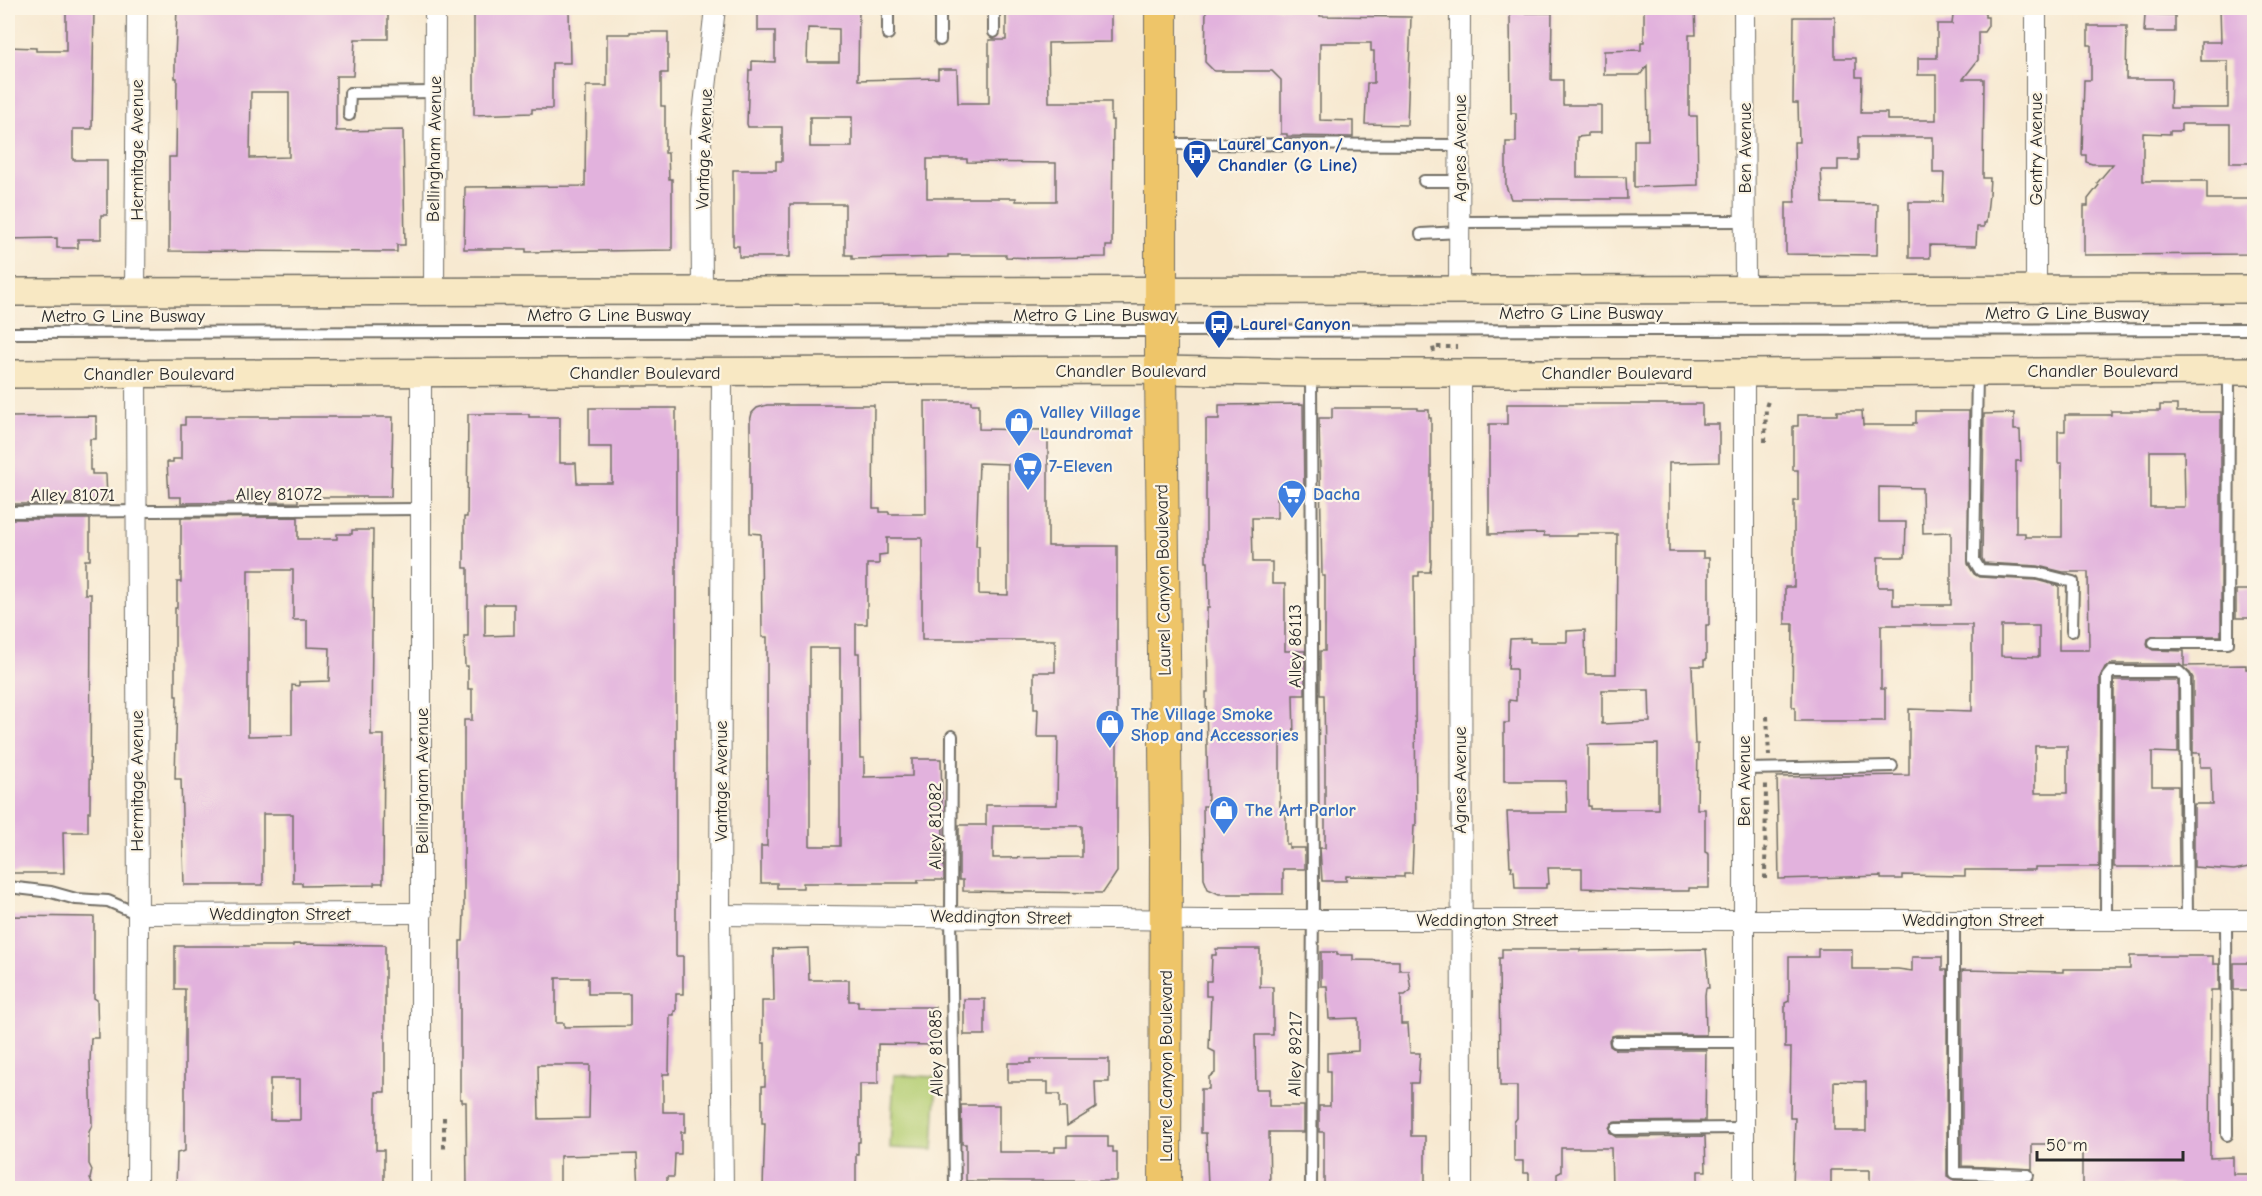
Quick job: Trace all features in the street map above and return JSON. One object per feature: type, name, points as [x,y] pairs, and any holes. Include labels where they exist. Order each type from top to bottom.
[{"type":"main road","name":"Laurel Canyon Boulevard","points":[[1161,8],[1161,370],[1166,920],[1165,1188]]},
{"type":"street","name":"Hermitage Avenue","points":[[135,291],[137,8]]},
{"type":"street","name":"Bellingham Avenue","points":[[434,291],[435,8]]},
{"type":"street","name":"Vantage Avenue","points":[[702,290],[701,132],[715,8]]},
{"type":"street","name":"Agnes Avenue","points":[[1459,289],[1461,8]]},
{"type":"street","name":"Ben Avenue","points":[[1744,8],[1745,289]]},
{"type":"street","name":"Gentry Avenue","points":[[2036,8],[2036,290]]},
{"type":"street","points":[[8,291],[1162,292],[1459,289],[2254,289]]},
{"type":"street","name":"Chandler Boulevard","points":[[8,374],[1161,370],[1311,373],[2242,371]]},
{"type":"street","name":"Agnes Avenue","points":[[1461,372],[1462,1188]]},
{"type":"street","name":"Vantage Avenue","points":[[722,373],[720,915],[723,1188]]},
{"type":"street","name":"Ben Avenue","points":[[1744,373],[1744,1188]]},
{"type":"street","name":"Hermitage Avenue","points":[[136,374],[138,512],[137,1188]]},
{"type":"street","name":"Bellingham Avenue","points":[[421,374],[421,1188]]},
{"type":"street","name":"Weddington Street","points":[[138,914],[422,913]]},
{"type":"street","name":"Weddington Street","points":[[720,915],[1460,921],[2254,920]]},
{"type":"lane","points":[[888,8],[888,34]]},
{"type":"lane","points":[[940,8],[940,40]]},
{"type":"lane","points":[[994,8],[994,32]]},
{"type":"lane","points":[[349,115],[350,93],[435,92]]},
{"type":"lane","points":[[1162,144],[1460,145]]},
{"type":"lane","points":[[1424,181],[1460,181]]},
{"type":"lane","points":[[1421,234],[1460,227],[1745,221]]},
{"type":"lane","name":"Metro G Line Busway","points":[[8,333],[2254,329]]},
{"type":"lane","points":[[2154,643],[2228,643],[2242,371]]},
{"type":"lane","points":[[1977,372],[1974,560],[1980,570],[2037,573],[2073,582],[2072,631]]},
{"type":"lane","name":"Alley 86113","points":[[1311,373],[1313,920]]},
{"type":"lane","name":"Alley 81072","points":[[138,512],[422,509]]},
{"type":"lane","name":"Alley 81071","points":[[8,512],[138,512]]},
{"type":"lane","points":[[2106,920],[2107,677],[2111,672],[2179,672],[2185,678],[2187,920]]},
{"type":"lane","name":"Alley 81082","points":[[951,917],[952,736]]},
{"type":"lane","points":[[1744,769],[1892,766]]},
{"type":"lane","points":[[8,887],[51,892],[76,899],[108,901],[138,914]]},
{"type":"lane","name":"Alley 81085","points":[[951,917],[955,1188]]},
{"type":"lane","name":"Alley 89217","points":[[1311,1188],[1313,920]]},
{"type":"lane","points":[[1954,920],[1954,1173],[2028,1175]]},
{"type":"lane","points":[[2226,920],[2227,1135]]},
{"type":"lane","points":[[1616,1042],[1743,1042]]},
{"type":"lane","points":[[1616,1129],[1744,1128]]},
{"type":"path","points":[[1765,446],[1766,407],[1769,398]]},
{"type":"path","points":[[1765,880],[1766,769],[1769,757],[1767,716]]},
{"type":"path","points":[[444,1116],[444,1150]]},
{"type":"green space","points":[[894,1075],[937,1077],[933,1150],[890,1148]]},
{"type":"building","points":[[66,8],[94,8],[92,129],[73,129],[73,160],[107,160],[107,215],[101,215],[101,239],[78,239],[78,248],[57,248],[57,238],[8,239],[8,47],[36,48],[36,51],[66,51]]},
{"type":"building","points":[[177,8],[388,8],[388,39],[355,39],[353,76],[336,76],[336,131],[403,130],[405,245],[397,245],[397,252],[169,251],[169,157],[176,157]],"holes":[[[251,92],[289,92],[289,157],[250,158]]]},
{"type":"building","points":[[474,8],[569,8],[570,63],[552,63],[552,109],[532,109],[532,113],[474,115]]},
{"type":"building","points":[[758,8],[859,8],[858,80],[938,78],[938,69],[957,69],[958,103],[989,103],[989,40],[1006,40],[1006,8],[1111,8],[1111,42],[1048,43],[1049,102],[1111,102],[1111,120],[1113,120],[1112,246],[1106,246],[1106,257],[1032,258],[1006,257],[1006,255],[948,255],[948,257],[852,259],[852,255],[845,255],[845,204],[790,204],[790,257],[739,257],[739,246],[733,246],[733,170],[776,170],[776,161],[782,161],[782,127],[748,127],[747,124],[749,70],[752,70],[752,61],[775,62],[775,31],[758,31]],"holes":[[[808,28],[839,29],[839,62],[807,62]],[[810,117],[852,117],[852,147],[810,147]],[[927,159],[1056,163],[1056,201],[1016,201],[1016,198],[927,198]]]},
{"type":"building","points":[[1206,8],[1320,8],[1320,16],[1411,17],[1407,125],[1365,124],[1367,83],[1374,83],[1374,51],[1371,51],[1371,43],[1320,43],[1320,120],[1353,121],[1353,137],[1281,134],[1281,80],[1272,71],[1214,71],[1205,62]]},
{"type":"building","points":[[1644,8],[1695,8],[1696,35],[1689,35],[1689,116],[1697,116],[1698,185],[1634,187],[1634,140],[1648,140],[1647,66],[1640,75],[1604,75],[1604,51],[1641,50],[1641,42],[1644,42]]},
{"type":"building","points":[[1954,8],[1985,8],[1985,17],[1988,17],[1988,26],[1984,32],[1978,32],[1978,60],[1963,79],[1984,79],[1983,178],[1990,178],[1986,223],[1984,227],[1977,227],[1976,246],[1930,245],[1930,258],[1909,258],[1909,202],[1943,202],[1944,173],[1933,173],[1933,137],[1858,137],[1858,160],[1838,160],[1838,170],[1821,170],[1823,203],[1878,204],[1877,255],[1786,254],[1786,202],[1795,202],[1794,142],[1799,142],[1798,103],[1793,103],[1794,17],[1835,17],[1835,58],[1856,58],[1856,77],[1862,77],[1861,113],[1887,113],[1887,120],[1936,120],[1936,75],[1918,75],[1918,58],[1937,58],[1937,24],[1952,24]]},
{"type":"building","points":[[2220,8],[2254,8],[2254,163],[2230,163],[2230,124],[2181,124],[2181,131],[2170,131],[2170,134],[2143,133],[2143,181],[2207,181],[2207,199],[2254,199],[2254,254],[2084,255],[2084,206],[2088,206],[2088,199],[2099,185],[2097,183],[2113,164],[2092,164],[2086,162],[2086,155],[2082,155],[2084,80],[2091,80],[2091,45],[2088,45],[2088,26],[2127,26],[2126,79],[2171,79],[2170,108],[2228,108],[2228,61],[2201,61],[2201,42],[2221,42]]},
{"type":"building","points":[[1510,13],[1552,13],[1551,80],[1563,80],[1563,105],[1601,105],[1601,133],[1588,133],[1588,136],[1577,137],[1577,177],[1626,177],[1627,199],[1511,199],[1506,186],[1506,142],[1516,142],[1516,113],[1511,113]]},
{"type":"building","points":[[2145,14],[2175,15],[2175,32],[2144,32]]},
{"type":"building","points":[[630,32],[668,32],[668,73],[661,73],[661,106],[665,106],[665,153],[668,153],[669,179],[672,179],[672,250],[526,252],[526,249],[464,249],[465,187],[585,186],[586,86],[607,86],[607,34],[630,34]]},
{"type":"building","points":[[925,401],[971,401],[971,404],[979,404],[979,429],[1048,430],[1048,546],[1117,546],[1117,872],[1103,893],[963,891],[963,880],[959,880],[959,825],[986,825],[986,805],[1057,805],[1058,737],[1037,737],[1038,709],[1034,709],[1034,672],[1055,672],[1055,640],[922,640],[922,538],[887,538],[887,554],[879,555],[879,564],[867,564],[867,624],[856,624],[856,653],[859,653],[860,758],[864,758],[864,777],[912,776],[912,759],[941,759],[944,880],[918,880],[918,883],[803,883],[803,888],[777,888],[777,883],[761,883],[761,846],[767,846],[767,637],[762,637],[761,534],[750,533],[750,421],[752,413],[757,408],[767,405],[874,405],[873,508],[880,508],[880,512],[889,512],[889,514],[926,514]],"holes":[[[979,463],[1008,464],[1008,595],[979,594],[979,546],[976,546]],[[810,648],[840,648],[840,846],[810,846]],[[993,826],[1082,826],[1082,857],[993,858]]]},
{"type":"building","points":[[1303,404],[1304,496],[1277,497],[1277,518],[1252,518],[1253,562],[1272,562],[1272,584],[1285,584],[1285,651],[1305,651],[1305,695],[1293,695],[1294,740],[1280,741],[1280,806],[1286,806],[1286,844],[1289,844],[1289,848],[1305,848],[1305,869],[1283,869],[1283,894],[1219,894],[1208,889],[1204,879],[1203,806],[1208,806],[1206,692],[1208,692],[1207,608],[1209,608],[1208,562],[1206,562],[1206,419],[1219,419],[1219,405]]},
{"type":"building","points":[[1507,404],[1702,404],[1702,424],[1719,424],[1719,462],[1669,463],[1669,552],[1703,552],[1703,558],[1709,558],[1709,625],[1706,625],[1706,660],[1704,660],[1704,666],[1692,666],[1695,744],[1698,744],[1697,809],[1705,809],[1705,852],[1709,854],[1709,888],[1689,888],[1689,891],[1651,891],[1582,888],[1582,868],[1548,868],[1549,884],[1546,884],[1546,888],[1515,888],[1514,871],[1511,871],[1512,866],[1510,866],[1507,812],[1567,812],[1566,781],[1504,781],[1504,723],[1509,723],[1509,700],[1516,701],[1516,669],[1508,669],[1510,639],[1530,638],[1530,642],[1567,642],[1567,631],[1585,630],[1586,674],[1616,674],[1617,534],[1544,536],[1544,533],[1489,534],[1489,424],[1507,424]],"holes":[[[1602,690],[1649,690],[1650,722],[1602,724]],[[1658,744],[1658,809],[1590,809],[1588,806],[1588,745]]]},
{"type":"building","points":[[2160,405],[2177,405],[2177,412],[2221,412],[2221,636],[2154,636],[2148,639],[2147,644],[2153,650],[2184,651],[2184,666],[2246,665],[2246,669],[2254,669],[2254,866],[2234,870],[2194,867],[2194,804],[2212,804],[2211,767],[2200,767],[2200,753],[2193,753],[2193,678],[2190,673],[2179,664],[2111,664],[2105,667],[2100,677],[2099,867],[1965,870],[1965,876],[1902,875],[1902,879],[1881,879],[1881,876],[1779,879],[1777,777],[1909,775],[1909,709],[1972,711],[1972,625],[1881,625],[1881,689],[1885,689],[1885,721],[1795,721],[1795,707],[1792,707],[1793,624],[1785,624],[1785,587],[1794,587],[1794,501],[1798,501],[1798,470],[1793,470],[1793,426],[1798,426],[1798,415],[1837,415],[1837,411],[1862,411],[1863,425],[1913,425],[1916,423],[1916,411],[1969,411],[1968,564],[1974,574],[1979,577],[2036,580],[2059,586],[2059,650],[2089,650],[2088,572],[2063,572],[2038,566],[1984,563],[1982,558],[1984,414],[2014,413],[2014,430],[2020,430],[2021,461],[2016,461],[2016,533],[2025,533],[2025,537],[2062,537],[2062,463],[2058,463],[2058,431],[2065,431],[2065,415],[2111,415],[2111,411],[2160,411]],"holes":[[[2150,451],[2184,451],[2185,507],[2150,507]],[[1879,487],[1922,488],[1923,533],[1951,532],[1951,605],[1893,605],[1893,587],[1878,587],[1878,557],[1905,557],[1906,522],[1879,522]],[[2001,626],[2039,626],[2039,657],[2001,656]],[[2035,746],[2067,746],[2067,793],[2035,793]]]},
{"type":"building","points":[[589,408],[676,408],[676,956],[683,956],[683,994],[676,994],[676,1011],[674,1015],[670,1015],[669,1074],[663,1074],[663,1112],[685,1112],[685,1132],[681,1132],[681,1154],[675,1154],[674,1177],[667,1177],[667,1188],[639,1188],[637,1154],[560,1156],[560,1188],[467,1188],[466,1102],[460,1099],[460,941],[463,941],[464,913],[464,720],[472,720],[472,689],[468,689],[464,636],[468,636],[468,568],[464,568],[464,517],[467,517],[468,414],[529,414],[529,417],[560,417],[560,463],[576,463],[577,483],[612,483],[612,447],[589,447]],"holes":[[[485,604],[514,604],[514,635],[485,636]],[[556,978],[588,978],[588,994],[630,994],[630,1026],[564,1027],[564,1023],[556,1023]],[[538,1065],[590,1065],[589,1118],[539,1119]]]},
{"type":"building","points":[[1332,408],[1418,408],[1418,410],[1429,410],[1429,418],[1431,418],[1431,564],[1430,572],[1419,572],[1419,576],[1414,576],[1416,825],[1414,825],[1412,873],[1404,873],[1404,877],[1346,876],[1346,881],[1322,881],[1320,848],[1325,848],[1325,759],[1324,695],[1320,695],[1320,651],[1325,651],[1325,576],[1322,576],[1319,418],[1332,418]]},
{"type":"building","points":[[96,416],[96,439],[90,439],[90,470],[92,474],[106,474],[107,500],[90,500],[90,504],[9,504],[8,417]]},
{"type":"building","points":[[185,417],[393,417],[391,497],[298,497],[298,502],[181,503],[181,497],[169,497],[167,462],[181,459],[181,425],[185,425]]},
{"type":"building","points":[[298,517],[298,539],[337,539],[337,534],[352,534],[352,530],[373,530],[371,735],[384,735],[383,883],[302,886],[302,883],[293,883],[293,814],[263,814],[263,885],[184,885],[181,779],[175,779],[177,696],[175,696],[175,608],[177,608],[177,582],[181,582],[181,518]],"holes":[[[248,570],[293,570],[293,620],[307,620],[307,647],[330,648],[329,681],[299,682],[299,686],[292,685],[292,735],[248,736]]]},
{"type":"building","points":[[9,519],[90,519],[90,560],[85,560],[85,594],[91,594],[90,812],[88,812],[88,832],[63,832],[64,873],[8,873]]},
{"type":"building","points":[[2236,590],[2254,590],[2254,618],[2236,618]]},
{"type":"building","points":[[2114,680],[2178,681],[2178,753],[2152,752],[2152,786],[2178,786],[2179,867],[2114,867]]},
{"type":"building","points":[[8,916],[94,917],[94,998],[97,1000],[98,1038],[91,1038],[92,1125],[89,1132],[89,1164],[92,1170],[90,1179],[94,1188],[8,1188],[10,989],[8,989]]},
{"type":"building","points":[[293,944],[385,945],[385,1092],[376,1092],[376,1150],[384,1150],[384,1188],[176,1188],[177,1153],[185,1151],[185,989],[175,989],[175,946],[293,946]],"holes":[[[270,1079],[300,1079],[300,1120],[270,1120]]]},
{"type":"building","points":[[808,948],[809,980],[849,980],[849,1001],[858,1001],[858,1007],[935,1007],[934,1045],[878,1044],[878,1084],[860,1084],[860,1142],[858,1142],[858,1154],[856,1154],[856,1188],[763,1188],[765,1123],[762,1123],[762,1086],[765,1086],[765,1043],[762,1043],[762,1001],[774,1001],[773,949]]},
{"type":"building","points":[[1216,949],[1260,949],[1260,987],[1273,987],[1273,1035],[1255,1035],[1256,1089],[1269,1089],[1269,1106],[1304,1106],[1304,1132],[1269,1132],[1270,1188],[1208,1188],[1206,1133],[1201,1133],[1201,1089],[1209,1089],[1209,1077],[1215,1073],[1215,1052],[1209,1049],[1211,996],[1206,996],[1206,981],[1211,981],[1212,955],[1216,955]]},
{"type":"building","points":[[1502,949],[1580,949],[1580,951],[1706,949],[1709,988],[1706,988],[1705,995],[1706,1035],[1616,1035],[1612,1036],[1609,1041],[1610,1046],[1616,1050],[1706,1050],[1705,1121],[1616,1122],[1612,1123],[1609,1128],[1610,1133],[1616,1137],[1705,1136],[1706,1171],[1698,1171],[1698,1188],[1612,1188],[1611,1148],[1561,1148],[1561,1172],[1557,1174],[1557,1188],[1529,1188],[1529,1173],[1523,1173],[1523,1161],[1514,1161],[1517,1086],[1500,1086],[1499,958],[1502,958]]},
{"type":"building","points":[[1818,949],[1852,949],[1852,969],[1912,971],[1912,957],[1942,957],[1942,970],[1947,970],[1947,1176],[1954,1180],[2032,1181],[2032,1188],[1870,1188],[1870,1170],[1831,1170],[1831,1187],[1793,1188],[1795,1118],[1790,1118],[1791,1048],[1785,1048],[1785,1003],[1789,1001],[1789,957],[1818,957]],"holes":[[[1834,1081],[1866,1082],[1866,1131],[1834,1131]]]},
{"type":"building","points":[[1321,952],[1353,955],[1353,960],[1399,961],[1399,970],[1408,970],[1411,990],[1401,995],[1401,1024],[1408,1024],[1410,1053],[1420,1053],[1418,1083],[1411,1083],[1411,1136],[1425,1136],[1425,1188],[1324,1188],[1324,1132],[1319,1132],[1319,1106],[1330,1106],[1330,1071],[1327,1071],[1327,1053],[1358,1051],[1358,1018],[1329,1019],[1327,986],[1321,986]]},
{"type":"building","points":[[2130,956],[2213,956],[2213,964],[2219,964],[2219,990],[2211,990],[2210,1158],[2233,1157],[2233,1174],[2254,1174],[2254,1188],[2177,1188],[2177,1185],[2126,1185],[2126,1188],[2082,1188],[2082,1144],[2032,1144],[2032,1169],[1962,1166],[1962,970],[2063,972],[2063,969],[2130,969]]},
{"type":"building","points":[[2234,963],[2254,963],[2254,990],[2234,990]]},
{"type":"building","points":[[964,999],[985,999],[985,1035],[964,1035]]},
{"type":"building","points":[[1031,1059],[1109,1059],[1109,1082],[1095,1082],[1096,1108],[1067,1126],[1066,1108],[1060,1108],[1060,1094],[1048,1094],[1048,1082],[1008,1082],[1008,1063],[1031,1063]]},
{"type":"building","points":[[961,1105],[999,1105],[999,1152],[1055,1152],[1055,1147],[1067,1147],[1067,1136],[1108,1136],[1108,1147],[1113,1147],[1113,1152],[1117,1152],[1117,1181],[966,1181],[966,1144],[962,1144]]},
{"type":"place","name":"Laurel Canyon / Chandler (G Line)","points":[[1197,180]]},
{"type":"place","name":"Laurel Canyon","points":[[1219,350]]},
{"type":"place","name":"Valley Village Laundromat","points":[[1019,448]]},
{"type":"place","name":"7-Eleven","points":[[1028,492]]},
{"type":"place","name":"Dacha","points":[[1292,520]]},
{"type":"place","name":"The Village Smoke Shop and Accessories","points":[[1110,750]]},
{"type":"place","name":"The Art Parlor","points":[[1224,836]]}]
